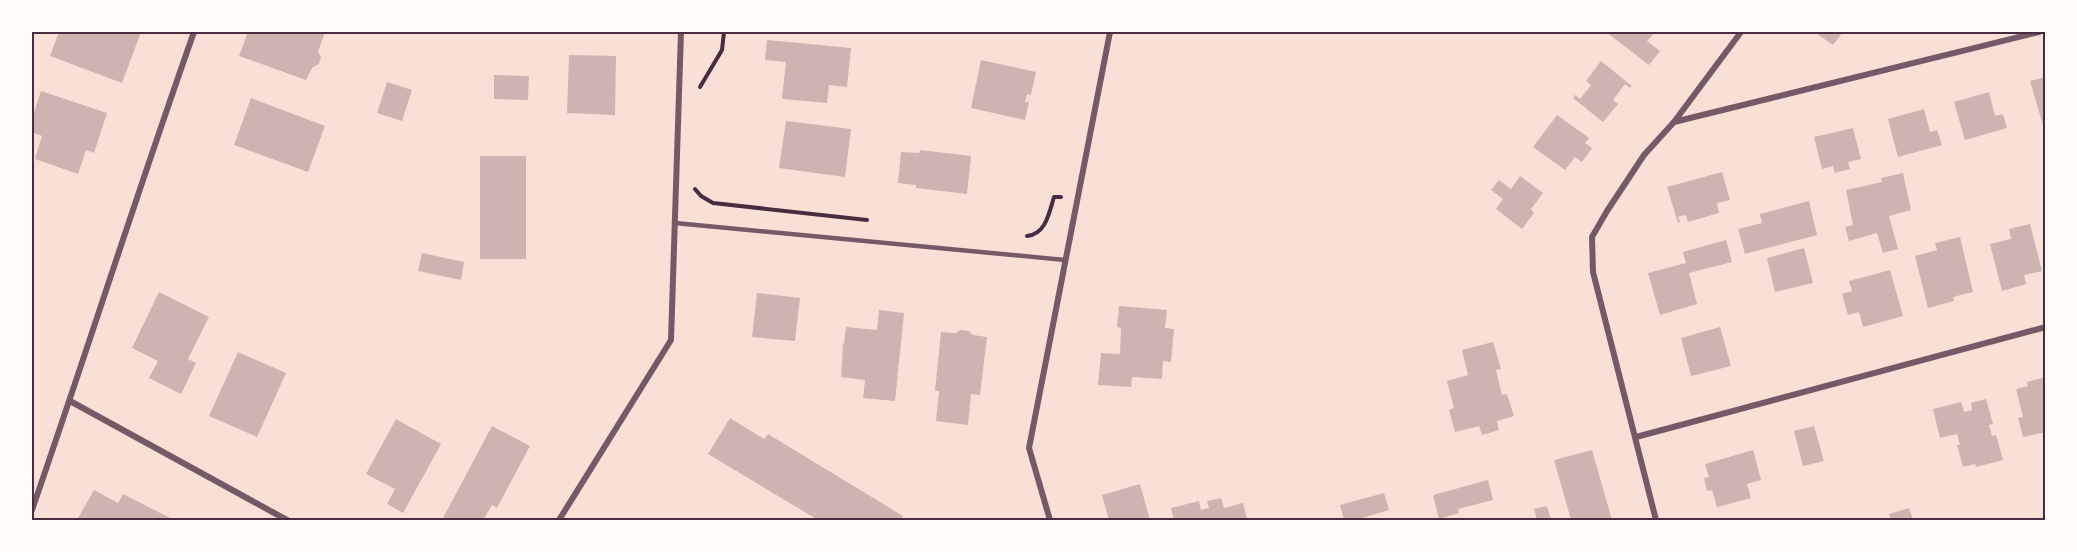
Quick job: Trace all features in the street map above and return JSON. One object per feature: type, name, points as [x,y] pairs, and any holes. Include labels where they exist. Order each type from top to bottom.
[{"type":"street","points":[[32,510],[144,173],[194,32]]},
{"type":"street","points":[[559,520],[671,340],[681,32]]},
{"type":"street","points":[[1050,520],[1029,448],[1110,32]]},
{"type":"street","points":[[1656,520],[1593,272],[1592,237],[1644,155],[1674,122],[1741,32]]},
{"type":"street","points":[[1674,122],[2039,32]]},
{"type":"street","points":[[1636,437],[2046,327]]},
{"type":"street","points":[[70,401],[287,520]]},
{"type":"lane","points":[[675,223],[1065,260]]},
{"type":"path","points":[[696,94],[722,50],[724,32]]},
{"type":"path","points":[[692,181],[694,188],[701,196],[713,203],[876,221]]},
{"type":"path","points":[[1024,237],[1041,231],[1054,197],[1077,198]]},
{"type":"building","points":[[59,32],[141,32],[122,83],[50,56]]},
{"type":"building","points":[[248,32],[325,32],[318,52],[321,57],[319,64],[312,68],[306,80],[239,56]]},
{"type":"building","points":[[1606,32],[1655,32],[1647,41],[1660,51],[1649,65]]},
{"type":"building","points":[[1814,32],[1843,32],[1833,45]]},
{"type":"building","points":[[767,40],[851,48],[847,87],[829,85],[827,103],[782,99],[786,62],[765,60]]},
{"type":"building","points":[[569,55],[616,56],[615,115],[567,113]]},
{"type":"building","points":[[981,60],[1036,72],[1031,95],[1027,94],[1025,102],[1029,102],[1025,120],[971,108]]},
{"type":"building","points":[[1601,61],[1632,86],[1630,88],[1625,84],[1613,100],[1618,104],[1603,122],[1573,98],[1575,95],[1580,99],[1591,85],[1586,81]]},
{"type":"building","points":[[494,75],[529,76],[528,100],[494,99]]},
{"type":"building","points":[[2046,77],[2046,132],[2045,132],[2030,81]]},
{"type":"building","points":[[387,82],[412,90],[402,121],[377,113]]},
{"type":"building","points":[[41,91],[107,113],[94,153],[86,150],[78,174],[35,159],[42,136],[32,132],[32,119]]},
{"type":"building","points":[[1989,92],[1995,116],[2003,114],[2007,128],[1965,140],[1954,102]]},
{"type":"building","points":[[251,98],[325,126],[308,172],[234,145]]},
{"type":"building","points":[[1924,109],[1930,132],[1937,130],[1942,145],[1898,157],[1888,119]]},
{"type":"building","points":[[1557,115],[1589,138],[1585,143],[1592,148],[1582,162],[1575,157],[1565,170],[1533,147]]},
{"type":"building","points":[[786,121],[851,129],[845,177],[779,168]]},
{"type":"building","points":[[1853,128],[1861,159],[1848,162],[1850,169],[1835,173],[1833,166],[1822,169],[1814,137]]},
{"type":"building","points":[[920,150],[971,156],[967,194],[916,188],[916,185],[898,183],[901,152],[919,153]]},
{"type":"building","points":[[480,156],[526,156],[526,259],[480,259]]},
{"type":"building","points":[[1722,172],[1730,200],[1717,203],[1719,213],[1688,222],[1686,215],[1678,217],[1680,222],[1678,223],[1667,187]]},
{"type":"building","points":[[1903,173],[1911,210],[1889,216],[1898,249],[1883,253],[1877,233],[1849,241],[1845,227],[1853,225],[1846,190],[1882,182],[1881,178]]},
{"type":"building","points":[[1520,176],[1543,193],[1531,209],[1534,213],[1522,229],[1496,209],[1503,199],[1491,190],[1499,180],[1511,189]]},
{"type":"building","points":[[1809,201],[1817,235],[1745,254],[1738,229],[1762,223],[1760,214]]},
{"type":"building","points":[[2030,224],[2042,271],[2024,275],[2026,284],[2002,291],[1990,244],[2011,239],[2009,229]]},
{"type":"building","points":[[1960,237],[1973,292],[1953,297],[1954,301],[1928,308],[1915,256],[1937,250],[1935,243]]},
{"type":"building","points":[[1726,240],[1732,262],[1689,273],[1697,304],[1660,315],[1648,273],[1686,263],[1683,252]]},
{"type":"building","points":[[1804,248],[1813,283],[1775,292],[1767,258]]},
{"type":"building","points":[[422,253],[464,262],[461,280],[418,271]]},
{"type":"building","points":[[1890,270],[1903,316],[1863,327],[1859,312],[1848,315],[1842,294],[1852,291],[1849,281]]},
{"type":"building","points":[[159,292],[209,317],[188,359],[196,363],[181,394],[149,378],[158,361],[132,348]]},
{"type":"building","points":[[757,293],[800,298],[795,341],[752,337]]},
{"type":"building","points":[[1119,306],[1167,310],[1165,328],[1174,329],[1171,362],[1163,361],[1162,379],[1132,377],[1131,387],[1098,385],[1101,353],[1120,354],[1121,328],[1117,327]]},
{"type":"building","points":[[879,310],[904,313],[895,401],[863,398],[865,380],[841,377],[846,327],[877,330]]},
{"type":"building","points":[[1720,327],[1731,366],[1691,376],[1681,338]]},
{"type":"building","points":[[960,330],[987,337],[980,395],[971,394],[968,425],[936,421],[939,391],[935,391],[941,332],[956,333]]},
{"type":"building","points":[[1493,342],[1501,369],[1496,370],[1502,395],[1507,394],[1514,416],[1497,421],[1499,430],[1482,435],[1479,426],[1455,432],[1449,410],[1454,408],[1447,381],[1468,375],[1462,350]]},
{"type":"building","points":[[238,352],[286,373],[257,437],[209,416]]},
{"type":"building","points":[[2046,377],[2046,432],[2023,437],[2018,418],[2023,417],[2016,389],[2028,386],[2027,382]]},
{"type":"building","points":[[1986,399],[1993,424],[1989,425],[1992,436],[1996,435],[2003,460],[1976,467],[1975,464],[1963,467],[1957,445],[1960,445],[1957,434],[1940,438],[1933,409],[1961,402],[1964,412],[1972,410],[1971,403]]},
{"type":"building","points":[[730,418],[764,439],[768,434],[903,516],[900,520],[818,520],[708,454]]},
{"type":"building","points":[[396,419],[441,444],[403,513],[387,504],[395,489],[366,474]]},
{"type":"building","points":[[492,426],[530,446],[497,508],[492,505],[483,520],[442,520]]},
{"type":"building","points":[[1814,426],[1824,461],[1803,466],[1794,431]]},
{"type":"building","points":[[1592,450],[1612,520],[1571,520],[1554,460]]},
{"type":"building","points":[[1753,450],[1761,480],[1747,484],[1751,498],[1717,507],[1712,490],[1707,491],[1704,478],[1709,477],[1705,464]]},
{"type":"building","points":[[1488,480],[1493,500],[1458,509],[1459,513],[1439,519],[1433,495]]},
{"type":"building","points":[[1140,484],[1150,520],[1109,520],[1102,495]]},
{"type":"building","points":[[94,490],[118,503],[123,494],[174,520],[77,520]]},
{"type":"building","points":[[1384,493],[1389,510],[1362,518],[1363,520],[1344,520],[1340,505]]},
{"type":"building","points":[[1221,498],[1224,508],[1243,503],[1247,519],[1174,520],[1171,508],[1199,501],[1201,510],[1209,508],[1207,501]]},
{"type":"building","points":[[1547,506],[1551,520],[1537,520],[1534,509]]},
{"type":"building","points":[[1909,508],[1913,520],[1891,520],[1889,514]]}]
